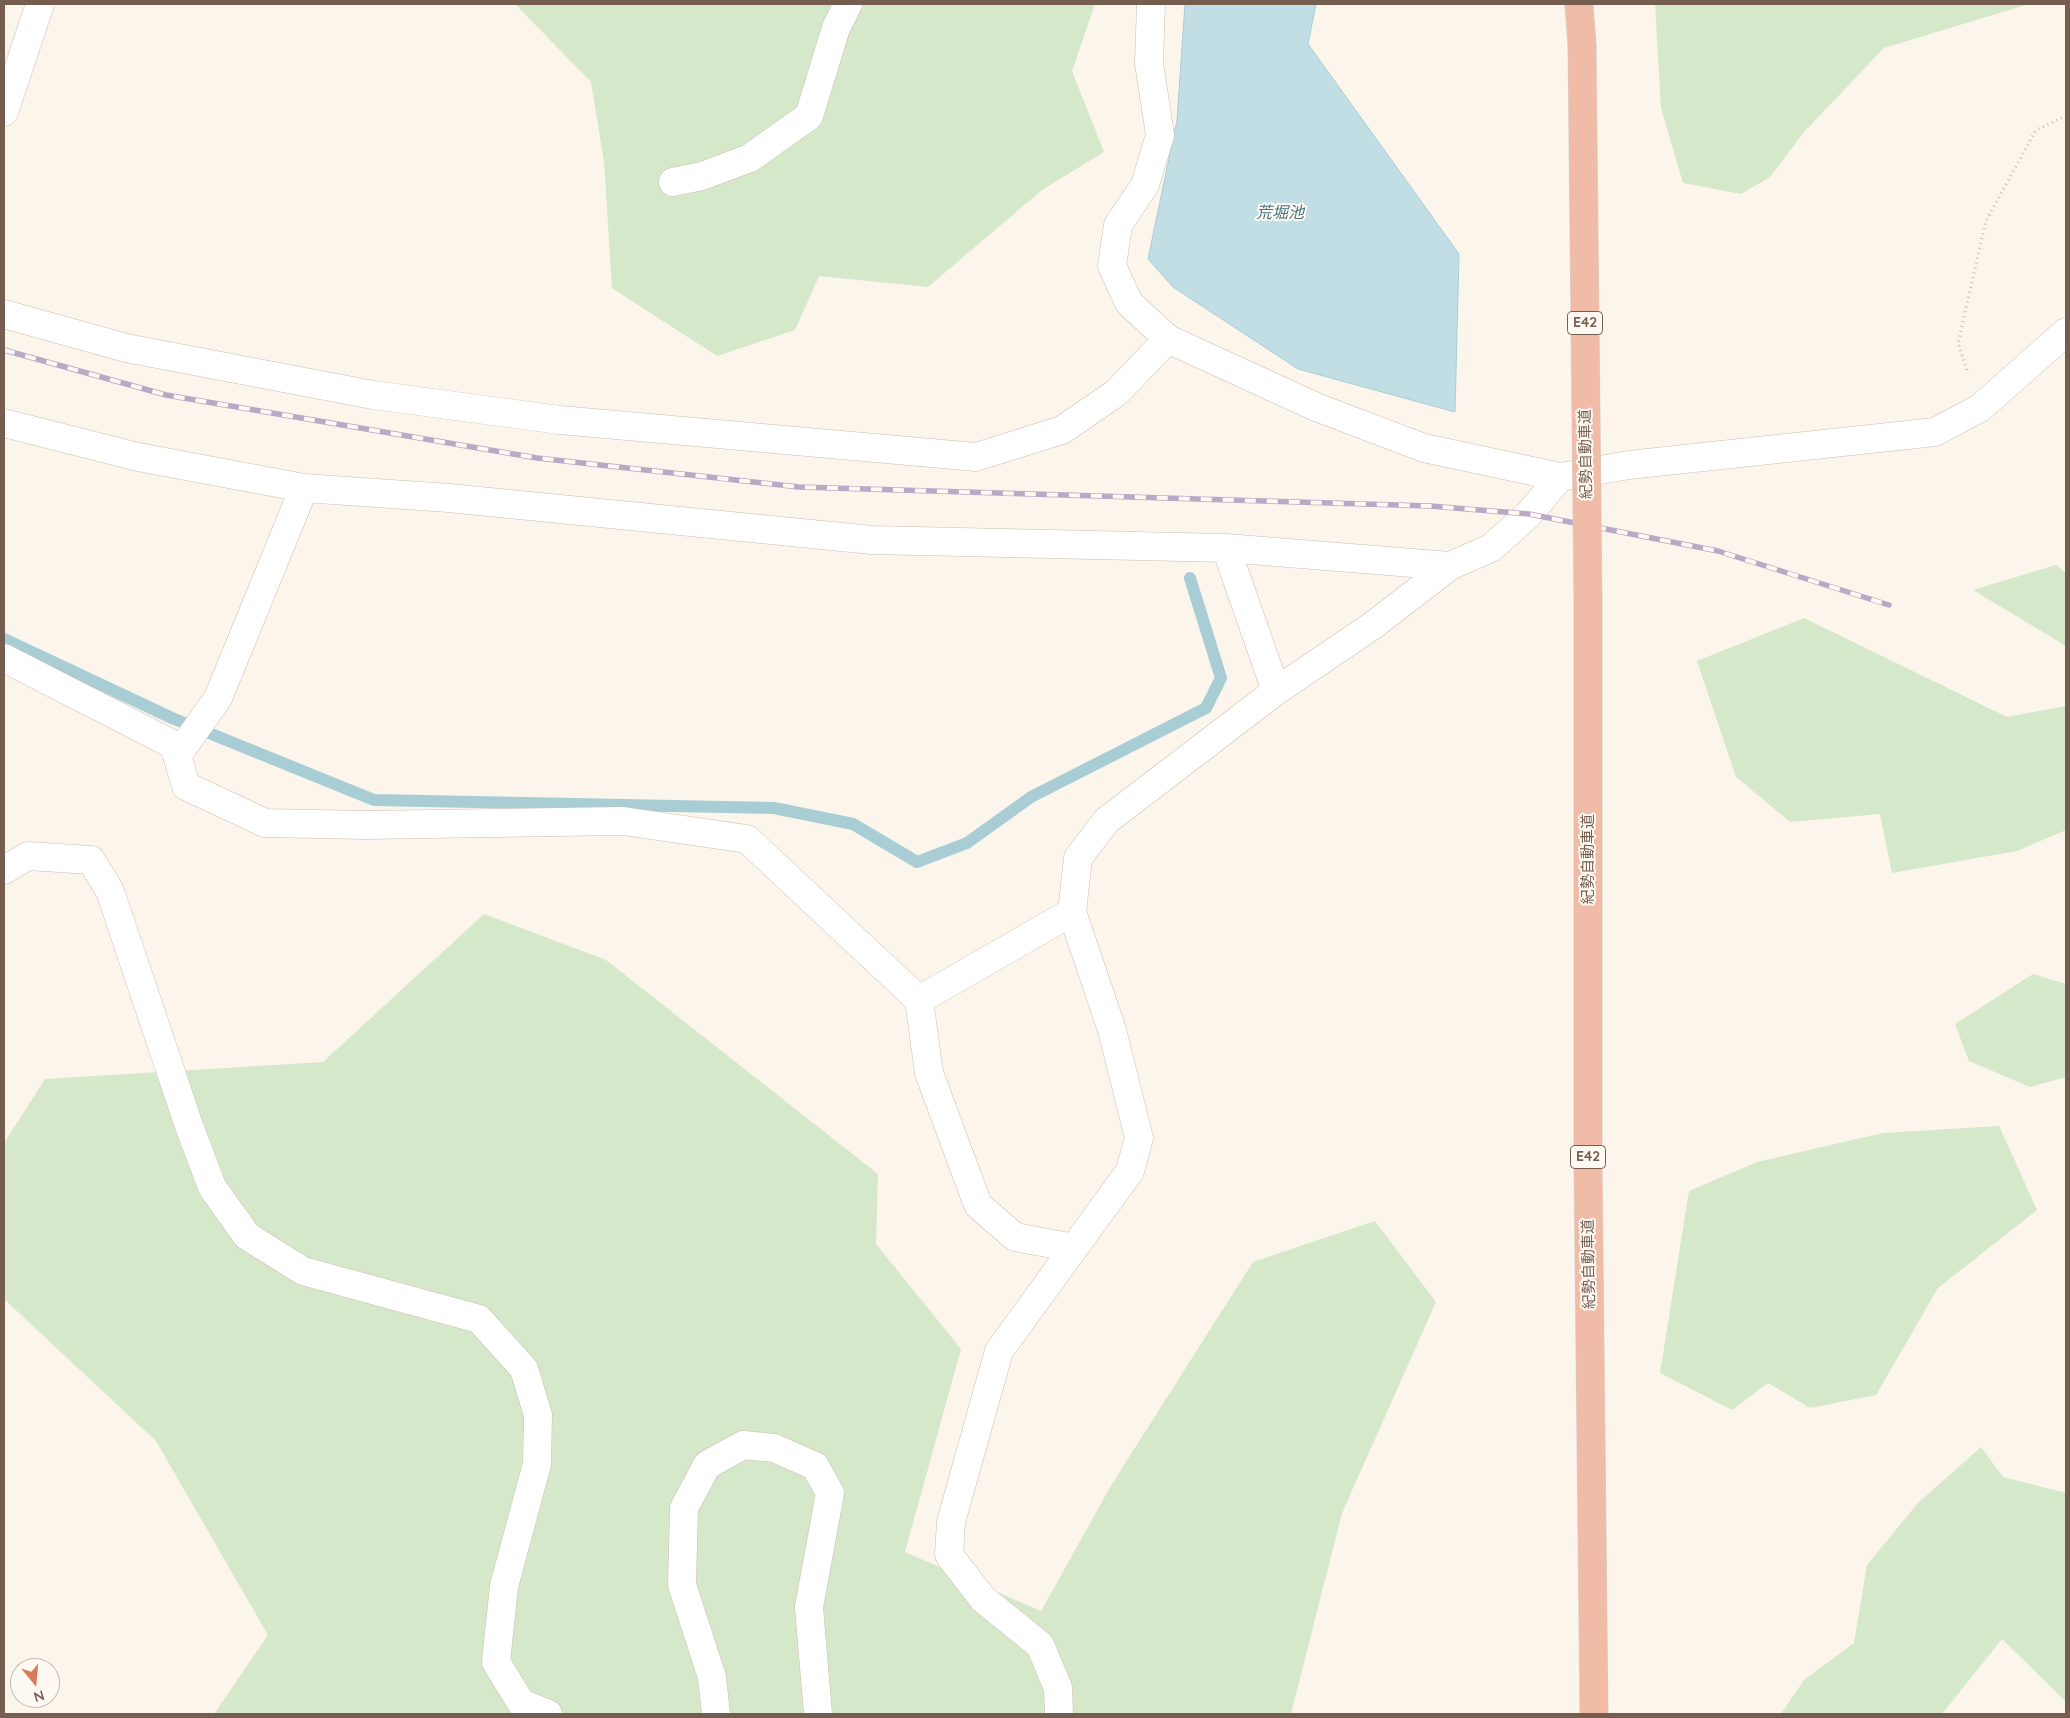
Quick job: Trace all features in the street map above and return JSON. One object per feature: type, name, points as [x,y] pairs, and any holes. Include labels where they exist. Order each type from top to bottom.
[{"type":"highway","name":"紀勢自動車道","points":[[1579,4],[1582,46],[1588,600],[1588,1173],[1594,1714]]},
{"type":"street","points":[[4,112],[40,4]]},
{"type":"street","points":[[673,182],[702,176],[750,158],[809,116],[836,28],[848,4]]},
{"type":"street","points":[[1151,4],[1149,63],[1160,135],[1145,185],[1118,225],[1112,266],[1129,303],[1168,339],[1316,407],[1424,448],[1560,477],[1629,465],[1935,432],[1980,408],[2066,332]]},
{"type":"street","points":[[4,314],[126,348],[373,395],[560,420],[976,457],[1062,430],[1116,393],[1168,339]]},
{"type":"street","points":[[4,423],[138,458],[304,488],[449,498],[872,540],[1226,548],[1450,566]]},
{"type":"street","points":[[1059,1714],[1058,1688],[1040,1645],[983,1599],[949,1555],[951,1522],[999,1351],[1130,1171],[1139,1138],[1112,1030],[1072,912],[1078,858],[1106,820],[1276,691],[1372,626],[1450,566],[1491,548],[1529,514],[1560,477]]},
{"type":"street","points":[[177,756],[218,698],[304,488]]},
{"type":"street","points":[[1226,548],[1276,691]]},
{"type":"street","points":[[4,658],[174,745],[186,786],[265,823],[366,825],[623,821],[747,839],[919,1000],[930,1073],[978,1204],[1015,1237],[1074,1248]]},
{"type":"street","points":[[4,870],[28,856],[91,860],[110,891],[188,1123],[212,1187],[247,1236],[303,1271],[480,1319],[524,1369],[538,1415],[537,1464],[504,1586],[496,1662],[521,1703],[548,1714]]},
{"type":"street","points":[[919,1000],[1072,912]]},
{"type":"street","points":[[716,1714],[712,1677],[682,1585],[684,1508],[707,1465],[743,1445],[774,1448],[815,1466],[830,1493],[809,1607],[818,1714]]},
{"type":"path","points":[[1980,408],[1958,343],[1986,221],[2036,130],[2066,116]]},
{"type":"green space","points":[[515,4],[1095,4],[1072,71],[1104,152],[1042,190],[928,287],[819,276],[795,330],[717,356],[612,288],[604,162],[591,82]]},
{"type":"green space","points":[[1655,4],[2029,4],[1884,48],[1804,132],[1770,177],[1741,194],[1683,183],[1661,108]]},
{"type":"green space","points":[[2056,565],[2066,573],[2066,646],[1973,590]]},
{"type":"green space","points":[[1804,618],[2007,717],[2066,706],[2066,830],[2017,851],[1892,873],[1880,814],[1790,822],[1736,777],[1697,661]]},
{"type":"green space","points":[[484,914],[606,960],[878,1174],[876,1244],[961,1349],[905,1552],[1041,1611],[1112,1484],[1253,1262],[1375,1221],[1436,1302],[1342,1513],[1291,1714],[214,1714],[268,1635],[156,1441],[4,1299],[4,1143],[45,1079],[323,1062]]},
{"type":"green space","points":[[2033,974],[2066,984],[2066,1077],[2030,1087],[1969,1061],[1955,1024]]},
{"type":"green space","points":[[1999,1126],[2037,1210],[1938,1288],[1876,1395],[1810,1408],[1768,1383],[1732,1410],[1660,1373],[1689,1191],[1757,1162],[1883,1133]]},
{"type":"green space","points":[[1981,1447],[2003,1477],[2066,1493],[2066,1702],[2002,1639],[1942,1714],[1781,1714],[1804,1680],[1854,1643],[1867,1565],[1917,1504]]},
{"type":"water","name":"荒堀池","points":[[1185,4],[1316,4],[1308,44],[1459,254],[1455,412],[1298,369],[1173,287],[1148,259],[1177,120]]},
{"type":"waterway","points":[[4,639],[172,718],[374,800],[774,808],[853,824],[917,862],[967,843],[1031,797],[1206,708],[1221,678],[1190,578]]},
{"type":"railway","points":[[4,350],[166,395],[537,458],[799,487],[1430,506],[1529,514],[1718,551],[1889,605]]}]
